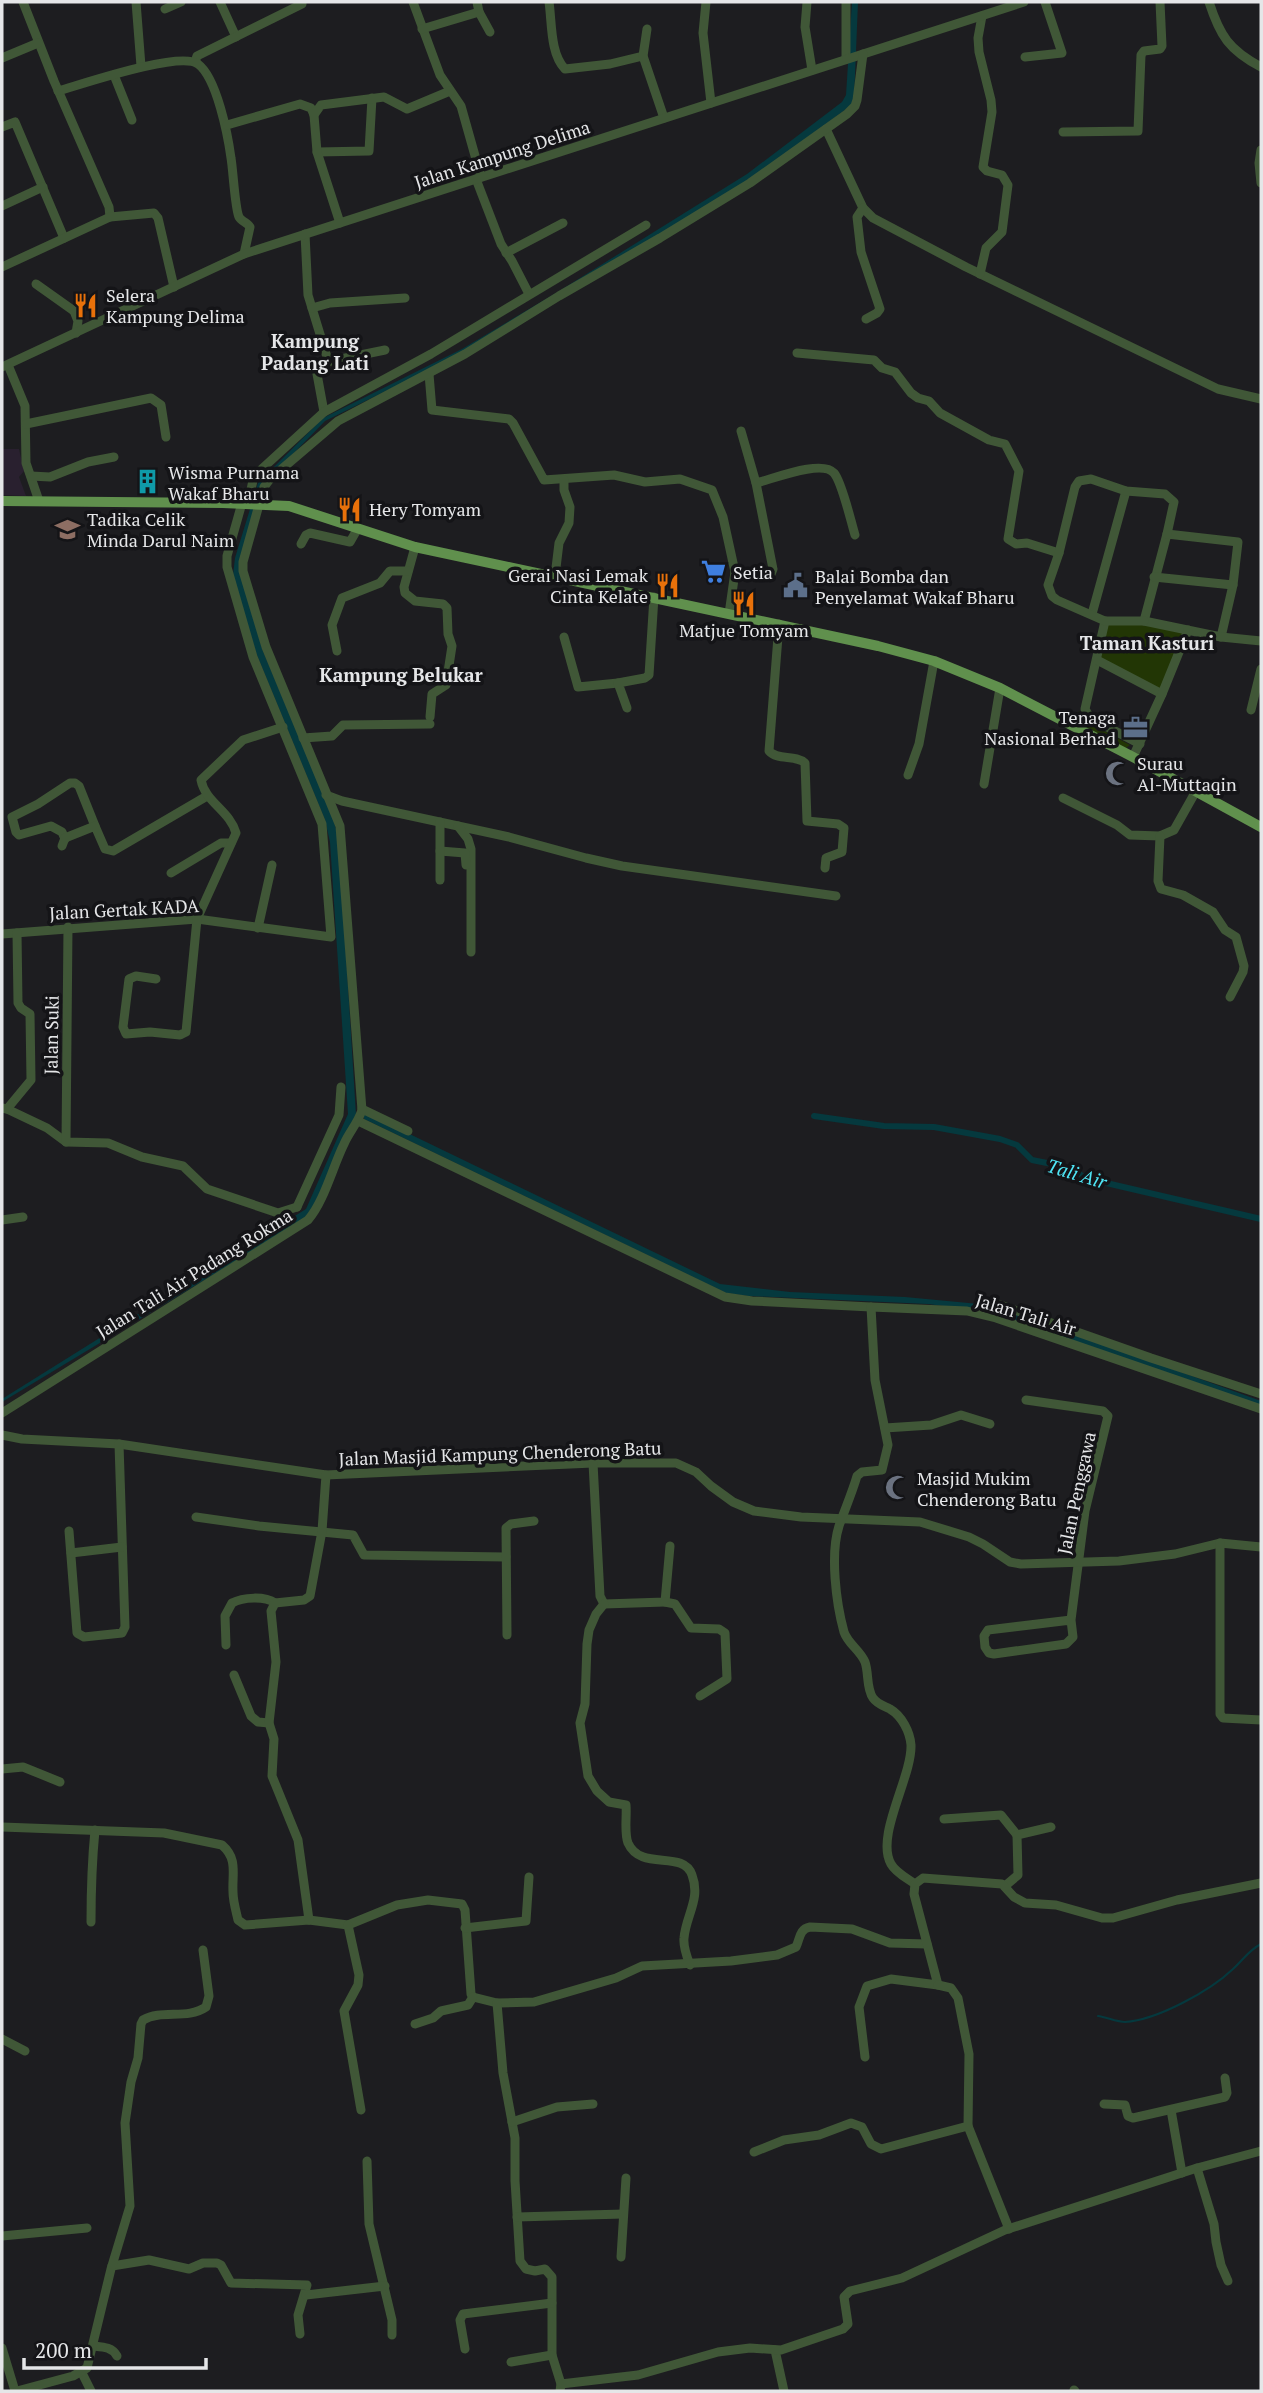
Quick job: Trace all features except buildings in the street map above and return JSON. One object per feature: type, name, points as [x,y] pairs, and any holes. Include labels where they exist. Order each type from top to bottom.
[{"type":"main road","points":[[2,500],[249,503],[289,506],[415,547],[878,646],[933,661],[1000,688],[1261,827]]},
{"type":"street","points":[[23,2],[58,91],[109,207],[110,217]]},
{"type":"street","points":[[136,2],[141,66]]},
{"type":"street","points":[[165,9],[181,2]]},
{"type":"street","points":[[220,2],[236,37]]},
{"type":"street","points":[[413,2],[440,75],[461,106],[479,178],[500,244],[529,294]]},
{"type":"street","points":[[477,2],[479,12],[490,32]]},
{"type":"street","points":[[549,2],[552,36],[561,65],[565,69],[610,64],[643,56]]},
{"type":"street","points":[[706,2],[703,33],[711,103]]},
{"type":"street","points":[[807,2],[805,27],[812,70]]},
{"type":"street","points":[[846,2],[846,59]]},
{"type":"street","name":"Jalan Kampung Delima","points":[[5,366],[244,254],[1024,2]]},
{"type":"street","points":[[1025,57],[1062,53],[1045,2]]},
{"type":"street","points":[[1063,132],[1135,132],[1139,129],[1142,53],[1160,49],[1162,46],[1160,2]]},
{"type":"street","points":[[1209,2],[1227,43],[1247,60],[1261,67]]},
{"type":"street","points":[[195,62],[197,56],[302,4]]},
{"type":"street","points":[[422,29],[479,12]]},
{"type":"street","points":[[980,274],[986,248],[1002,232],[1008,185],[1002,175],[987,171],[983,167],[992,112],[979,52],[978,38],[982,16]]},
{"type":"street","points":[[647,29],[643,56],[664,118]]},
{"type":"street","points":[[2,58],[38,43]]},
{"type":"street","points":[[156,979],[136,975],[129,979],[123,1027],[126,1034],[150,1032],[180,1035],[186,1032],[197,919],[236,833],[232,820],[207,796],[201,783],[203,777],[242,741],[283,727],[253,657],[227,567],[227,556],[249,503],[270,479],[329,427],[429,374],[660,239],[750,183],[826,129],[855,106],[862,55]]},
{"type":"street","points":[[58,91],[141,66],[195,62],[201,66],[213,88],[227,125],[238,215],[250,227],[244,254]]},
{"type":"street","points":[[114,75],[132,120]]},
{"type":"street","points":[[314,115],[323,104],[385,97],[406,109],[450,90]]},
{"type":"street","points":[[317,152],[369,151],[372,98]]},
{"type":"street","points":[[227,125],[300,104],[311,108],[317,152],[340,223]]},
{"type":"street","points":[[2,127],[15,122],[64,237]]},
{"type":"street","points":[[826,129],[863,208],[873,218],[980,274],[1218,389],[1261,399]]},
{"type":"street","points":[[1261,150],[1261,183]]},
{"type":"street","points":[[2,206],[43,187]]},
{"type":"street","points":[[863,208],[857,217],[862,252],[880,309],[866,319]]},
{"type":"street","points":[[2,267],[110,217],[156,214],[174,287]]},
{"type":"street","points":[[506,253],[563,223]]},
{"type":"street","points":[[408,1131],[360,1115],[340,826],[266,647],[243,571],[254,476],[324,412],[440,349],[646,225]]},
{"type":"street","points":[[305,234],[308,295],[327,355],[326,362]]},
{"type":"street","points":[[36,284],[74,311],[78,321],[76,332]]},
{"type":"street","points":[[312,308],[330,303],[405,298]]},
{"type":"street","points":[[324,412],[317,370],[326,362],[384,350]]},
{"type":"street","points":[[797,353],[874,360],[880,367],[895,372],[911,393],[929,401],[939,412],[989,440],[1005,444],[1019,471],[1008,539],[1016,544],[1027,543],[1059,554]]},
{"type":"street","points":[[5,366],[22,397],[26,425],[26,463],[39,501]]},
{"type":"street","points":[[429,374],[432,410],[509,419],[542,478],[551,481],[615,475],[645,482],[686,479],[708,487],[715,494],[721,509],[735,572],[729,614]]},
{"type":"street","points":[[26,425],[151,398],[162,405],[166,437]]},
{"type":"street","points":[[735,572],[763,577],[772,572],[756,484],[741,431]]},
{"type":"street","points":[[31,476],[50,477],[89,461],[114,457]]},
{"type":"street","points":[[756,484],[825,467],[838,479],[855,535]]},
{"type":"street","points":[[1143,621],[1174,502],[1170,496],[1126,491],[1091,479],[1079,481],[1074,487],[1059,554],[1048,585],[1049,591],[1057,600],[1105,621],[1143,621],[1221,637],[1261,641]]},
{"type":"street","points":[[555,576],[559,543],[569,523],[570,507],[564,490],[564,480]]},
{"type":"street","points":[[1091,614],[1126,491]]},
{"type":"street","points":[[325,537],[330,518]]},
{"type":"street","points":[[301,544],[308,534],[348,542],[358,528]]},
{"type":"street","points":[[1167,534],[1238,542],[1233,585],[1221,637]]},
{"type":"street","points":[[303,738],[332,736],[344,725],[430,721],[432,694],[446,685],[452,646],[447,627],[447,608],[436,602],[410,598],[405,593],[404,587],[415,547]]},
{"type":"street","points":[[337,651],[332,626],[342,598],[380,583],[388,571],[408,571]]},
{"type":"street","points":[[1154,577],[1233,585]]},
{"type":"street","points":[[565,637],[578,687],[647,678],[654,597]]},
{"type":"street","points":[[1105,621],[1085,704],[1087,714],[1140,744]]},
{"type":"street","points":[[779,624],[769,751],[772,755],[800,759],[805,763],[807,821],[838,824],[844,828],[842,852],[826,858],[825,868]]},
{"type":"street","points":[[1133,757],[1188,629]]},
{"type":"street","points":[[1097,660],[1162,694]]},
{"type":"street","points":[[908,775],[919,744],[933,661]]},
{"type":"street","points":[[1251,710],[1261,669]]},
{"type":"street","points":[[618,683],[627,708]]},
{"type":"street","points":[[984,784],[1000,688]]},
{"type":"street","name":"Jalan Gertak KADA","points":[[2,934],[197,919],[331,937],[322,824],[283,727]]},
{"type":"street","points":[[95,826],[64,842],[62,832],[51,825],[19,835],[12,817],[38,804],[69,783],[75,783],[79,786],[105,849],[113,851],[207,796]]},
{"type":"street","points":[[1063,799],[1117,825],[1130,835],[1160,836],[1174,830],[1196,791]]},
{"type":"street","points":[[326,795],[342,802],[458,826],[622,866],[836,896]]},
{"type":"street","points":[[440,822],[440,880]]},
{"type":"street","points":[[458,826],[468,839],[471,849],[471,952]]},
{"type":"street","points":[[1160,836],[1158,881],[1161,889],[1183,895],[1213,912],[1222,926],[1236,937],[1243,972],[1230,997]]},
{"type":"street","points":[[170,873],[220,843],[231,843]]},
{"type":"street","points":[[440,851],[465,853],[467,872],[472,873]]},
{"type":"street","points":[[258,928],[272,865]]},
{"type":"street","name":"Jalan Suki","points":[[65,1142],[68,927]]},
{"type":"street","points":[[17,933],[18,1003],[30,1016],[31,1080],[4,1109],[47,1128],[65,1142],[108,1143],[142,1157],[183,1166],[208,1189],[278,1213],[297,1207],[339,1115],[341,1087]]},
{"type":"street","name":"Jalan Tali Air Padang Rokma","points":[[2,1413],[307,1219],[316,1209],[351,1129],[360,1115]]},
{"type":"street","name":"Jalan Tali Air","points":[[360,1115],[714,1293],[745,1300],[967,1311],[996,1318],[1261,1409]]},
{"type":"street","points":[[297,1207],[307,1219]]},
{"type":"street","points":[[2,1220],[23,1217]]},
{"type":"street","name":"Jalan Tali Air","points":[[992,1302],[1261,1394]]},
{"type":"street","points":[[871,1307],[875,1380],[888,1448],[883,1468],[859,1474],[837,1541],[836,1581],[844,1632],[865,1663],[870,1694],[876,1702],[894,1711],[904,1723],[911,1742],[910,1763],[896,1801],[887,1852],[899,1873],[915,1884]]},
{"type":"street","name":"Jalan Penggawa","points":[[1026,1400],[1103,1411],[1108,1414],[1085,1511],[1071,1620],[1073,1637],[1066,1644],[994,1654],[985,1647],[984,1636],[988,1630],[1071,1620]]},
{"type":"street","points":[[886,1427],[932,1425],[961,1415],[990,1424]]},
{"type":"street","name":"Jalan Masjid Kampung Chenderong Batu","points":[[2,1435],[22,1439],[119,1444],[326,1475],[593,1463],[676,1463],[696,1472],[733,1502],[754,1511],[790,1516],[920,1522],[983,1544],[1010,1562],[1021,1564],[1077,1563],[1175,1554],[1220,1544],[1261,1548]]},
{"type":"street","points":[[69,1531],[77,1633],[84,1636],[119,1634],[125,1627],[119,1444]]},
{"type":"street","points":[[593,1463],[600,1596],[604,1604]]},
{"type":"street","points":[[226,1645],[225,1616],[232,1602],[241,1599],[269,1599],[275,1603],[304,1600],[310,1596],[322,1531],[326,1475]]},
{"type":"street","points":[[196,1517],[259,1527],[353,1535],[364,1555],[506,1557]]},
{"type":"street","points":[[507,1635],[506,1528],[511,1524],[534,1521]]},
{"type":"street","points":[[1220,1544],[1220,1714],[1228,1720],[1261,1720]]},
{"type":"street","points":[[665,1602],[670,1546]]},
{"type":"street","points":[[71,1553],[122,1547]]},
{"type":"street","points":[[275,1603],[271,1611],[276,1662],[269,1723],[274,1739],[272,1776],[298,1840],[309,1920]]},
{"type":"street","points":[[690,1965],[683,1938],[696,1891],[691,1871],[682,1863],[647,1859],[635,1853],[627,1841],[626,1805],[609,1802],[597,1791],[588,1776],[580,1723],[585,1704],[587,1644],[596,1614],[604,1604],[675,1604],[691,1628],[719,1629],[724,1633],[727,1679],[700,1696]]},
{"type":"street","points":[[234,1675],[251,1716],[258,1722],[269,1723]]},
{"type":"street","points":[[2,1769],[23,1767],[60,1783]]},
{"type":"street","points":[[944,1819],[1000,1815],[1017,1835],[1018,1875],[1005,1886]]},
{"type":"street","points":[[2,1827],[164,1833],[222,1846],[233,1861],[233,1893],[240,1922],[257,1925],[309,1920],[348,1925],[397,1905],[428,1900],[462,1905],[465,1910],[473,1997]]},
{"type":"street","points":[[1017,1835],[1051,1827]]},
{"type":"street","points":[[91,1922],[91,1892],[94,1880],[91,1866],[95,1830]]},
{"type":"street","points":[[465,1927],[526,1921],[529,1877]]},
{"type":"street","points":[[938,1985],[914,1894],[918,1880],[928,1877],[1005,1886],[1016,1899],[1031,1905],[1056,1905],[1102,1918],[1113,1918],[1177,1900],[1261,1883]]},
{"type":"street","points":[[348,1925],[359,1975],[358,1984],[344,2011],[361,2110]]},
{"type":"street","points":[[473,1997],[497,2003],[534,2002],[616,1978],[642,1966],[731,1962],[786,1953],[796,1947],[804,1928],[810,1927],[852,1929],[890,1942],[927,1944]]},
{"type":"street","points":[[2,2348],[16,2391],[82,2373],[87,2368],[111,2266],[130,2206],[124,2123],[143,2020],[150,2016],[191,2014],[206,2007],[209,1996],[203,1950]]},
{"type":"street","points":[[865,2057],[859,2007],[867,1986],[891,1979],[938,1985],[953,1990],[958,1998],[969,2054],[968,2126],[1009,2229]]},
{"type":"street","points":[[415,2024],[433,2018],[441,2011],[468,2005],[473,1997]]},
{"type":"street","points":[[497,2003],[503,2073],[512,2122],[520,2261],[526,2269],[545,2269],[553,2284],[552,2355],[560,2388],[638,2375],[718,2352],[750,2348],[775,2350],[843,2329],[848,2324],[843,2303],[845,2293],[902,2278],[1009,2229],[1197,2168],[1261,2151]]},
{"type":"street","points":[[2,2039],[25,2051]]},
{"type":"street","points":[[1104,2104],[1125,2105],[1131,2118],[1171,2110],[1225,2097],[1225,2078]]},
{"type":"street","points":[[512,2122],[557,2107],[593,2104]]},
{"type":"street","points":[[1171,2110],[1182,2173]]},
{"type":"street","points":[[754,2152],[784,2140],[819,2135],[851,2123],[862,2127],[871,2144],[881,2149],[968,2126]]},
{"type":"street","points":[[367,2161],[369,2224],[392,2319],[392,2335]]},
{"type":"street","points":[[1197,2168],[1228,2281]]},
{"type":"street","points":[[621,2257],[626,2178]]},
{"type":"street","points":[[517,2217],[623,2214]]},
{"type":"street","points":[[2,2236],[87,2228]]},
{"type":"street","points":[[111,2266],[149,2260],[189,2269],[203,2263],[217,2263],[221,2265],[231,2283],[307,2285],[298,2315],[300,2334]]},
{"type":"street","points":[[306,2295],[385,2286]]},
{"type":"street","points":[[465,2348],[460,2320],[463,2314],[552,2303]]},
{"type":"street","points":[[93,2346],[114,2350],[117,2356]]},
{"type":"street","points":[[775,2350],[784,2391]]},
{"type":"street","points":[[511,2362],[552,2355]]},
{"type":"street","points":[[82,2373],[92,2391]]},
{"type":"shaded area","points":[[2,449],[19,449],[24,471],[19,477],[26,496],[2,495]]},
{"type":"green space","points":[[1105,621],[1188,630],[1162,694],[1097,660]]},
{"type":"green space","points":[[1080,711],[1078,717],[1130,745],[1126,748],[1074,721],[1073,715]]},
{"type":"water","points":[[852,2],[858,2],[854,100],[849,107],[747,182],[465,352],[325,421],[264,484],[240,574],[263,651],[333,817],[339,841],[356,1115],[312,1215],[2,1402],[2,1399],[306,1209],[348,1114],[330,842],[325,820],[256,653],[233,575],[235,558],[258,483],[323,418],[462,349],[556,293],[747,174],[842,102],[846,95]]},
{"type":"water","points":[[364,1112],[720,1284],[790,1292],[905,1297],[979,1304],[1040,1321],[1261,1401],[1261,1406],[991,1312],[928,1304],[726,1293],[364,1119]]},
{"type":"waterway","name":"Tali Air","points":[[814,1116],[884,1126],[934,1127],[1000,1139],[1017,1145],[1032,1160],[1062,1166],[1089,1179],[1261,1219]]},
{"type":"waterway","points":[[1098,2016],[1125,2022],[1167,2010],[1223,1978],[1261,1944]]},
{"type":"place","name":"Selera Kampung Delima","points":[[86,305]]},
{"type":"place","name":"Wisma Purnama Wakaf Bharu","points":[[148,482]]},
{"type":"place","name":"Hery Tomyam","points":[[349,509]]},
{"type":"place","name":"Tadika Celik Minda Darul Naim","points":[[67,529]]},
{"type":"place","name":"Setia","points":[[713,572]]},
{"type":"place","name":"Gerai Nasi Lemak Cinta Kelate","points":[[668,585]]},
{"type":"place","name":"Balai Bomba dan Penyelamat Wakaf Bharu","points":[[795,586]]},
{"type":"place","name":"Matjue Tomyam","points":[[744,603]]},
{"type":"place","name":"Tenaga Nasional Berhad","points":[[1136,727]]},
{"type":"place","name":"Surau Al-Muttaqin","points":[[1117,773]]},
{"type":"place","name":"Masjid Mukim Chenderong Batu","points":[[897,1488]]},
{"type":"district","name":"Kampung Padang Lati","points":[[315,351]]},
{"type":"district","name":"Taman Kasturi","points":[[1147,642]]},
{"type":"district","name":"Kampung Belukar","points":[[401,674]]}]
